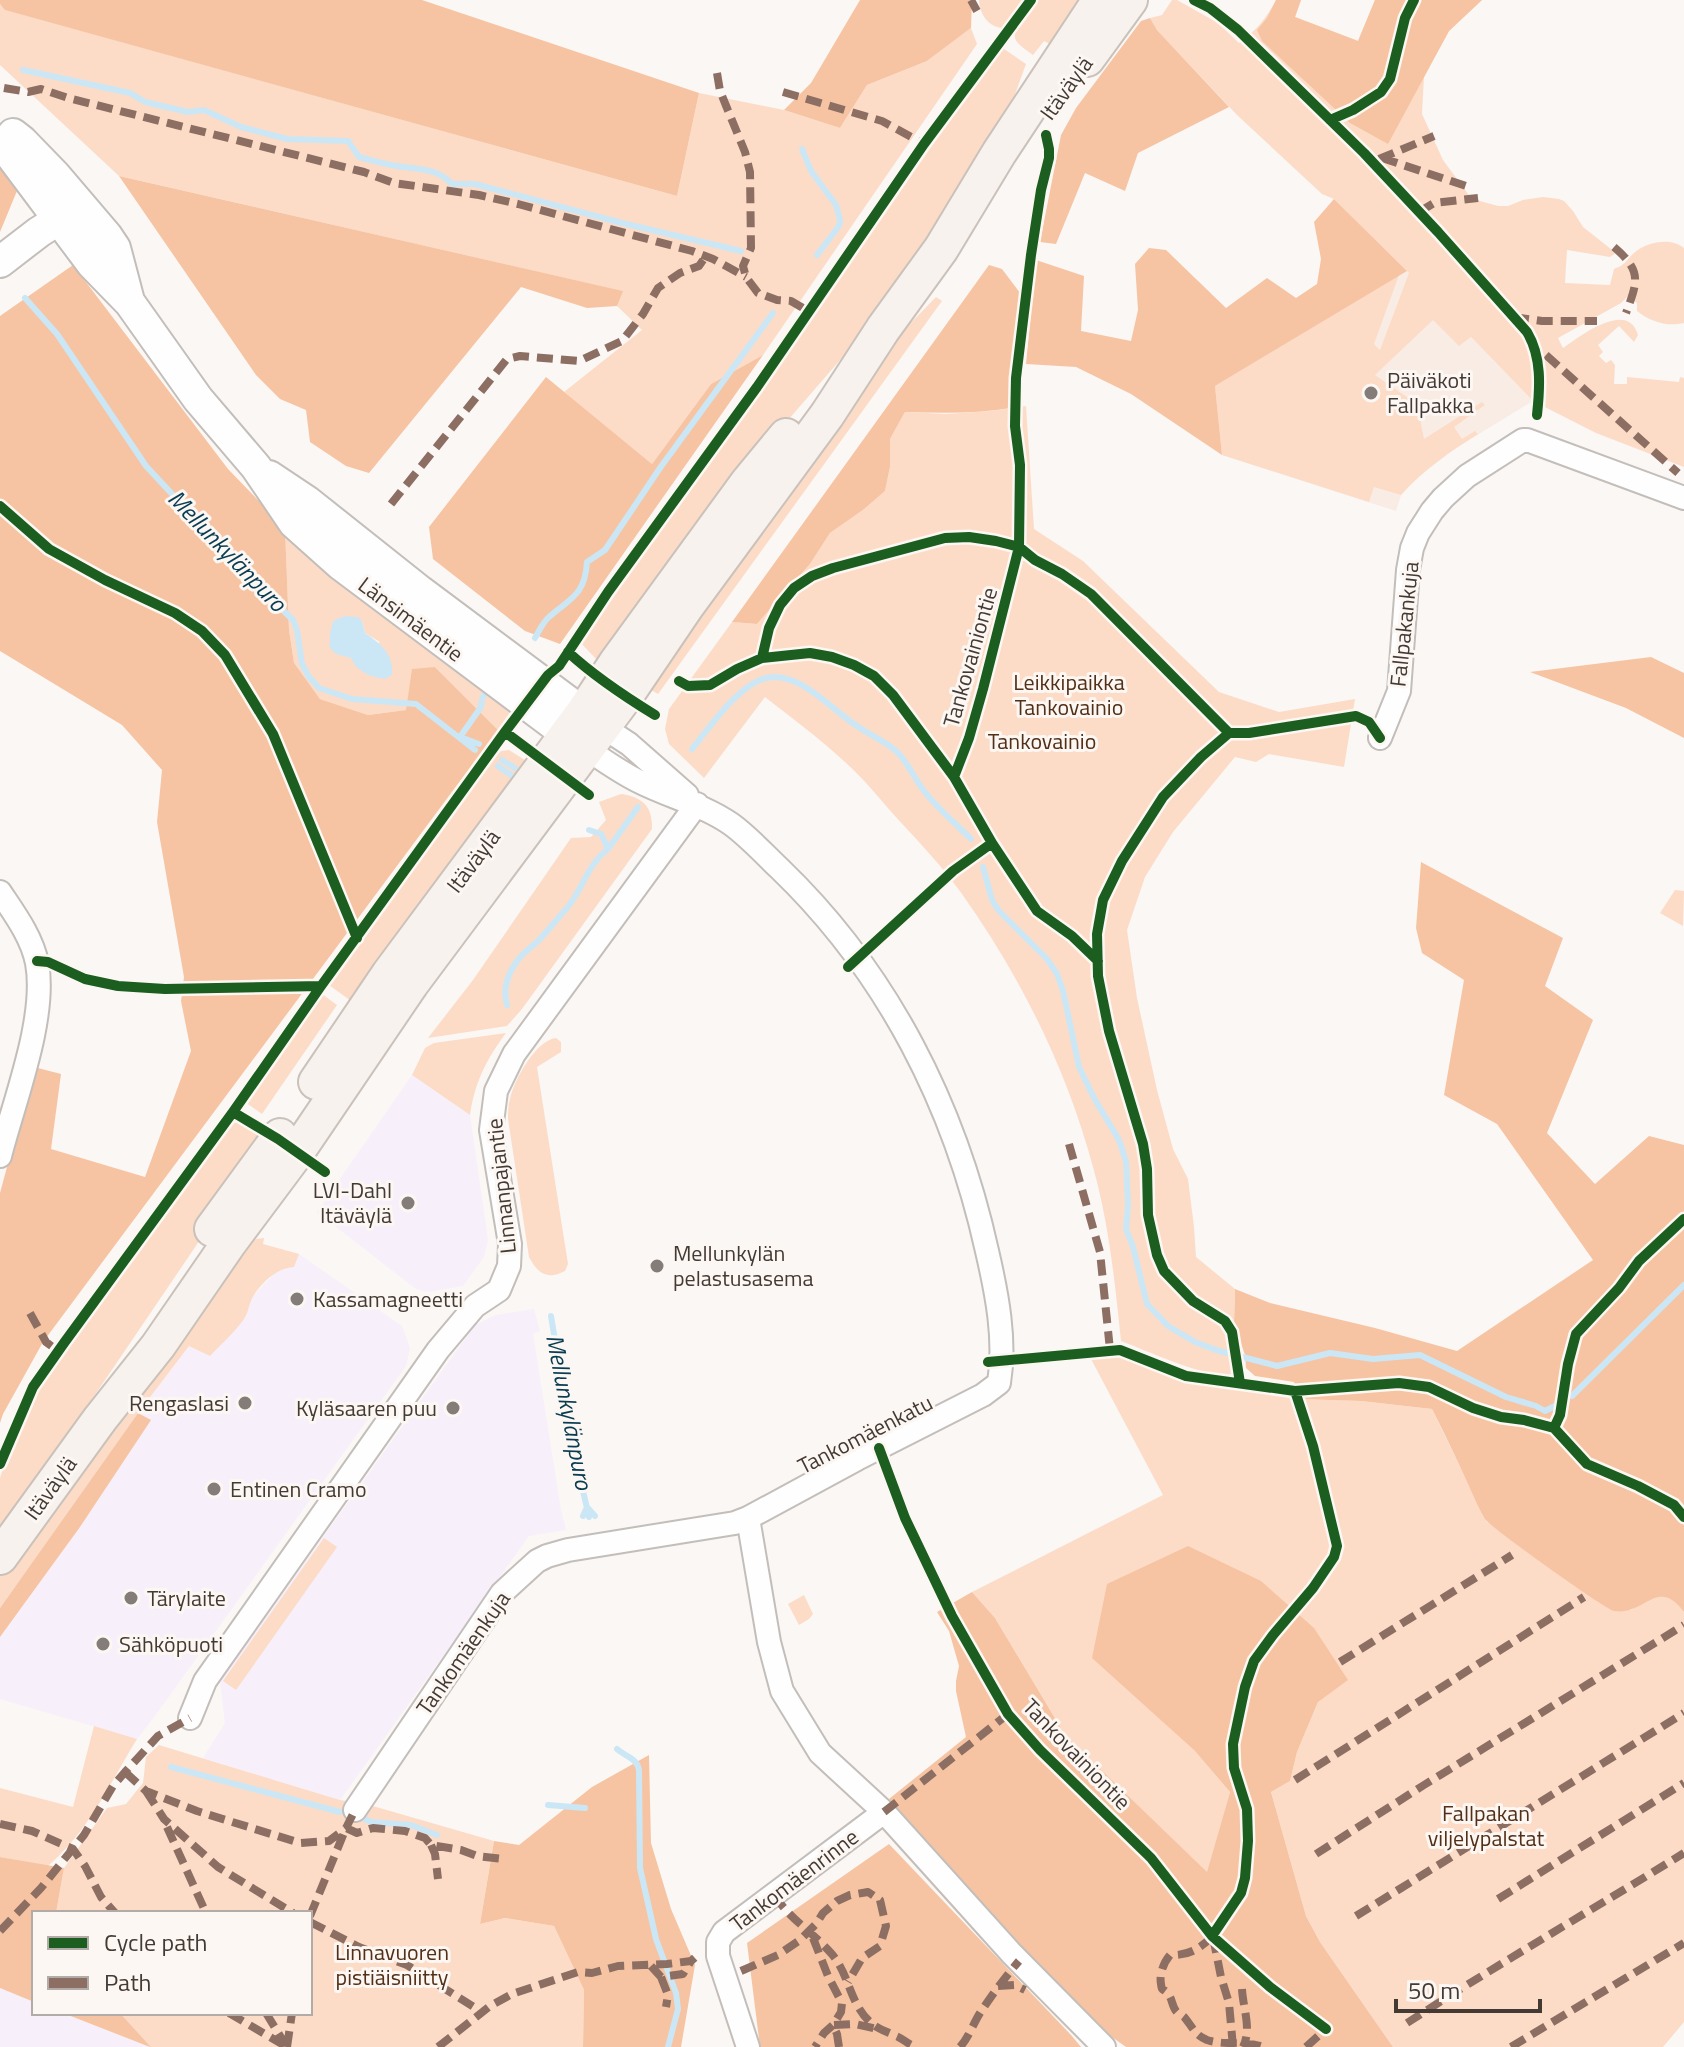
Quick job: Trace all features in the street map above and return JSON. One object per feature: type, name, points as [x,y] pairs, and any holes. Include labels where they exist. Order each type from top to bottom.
[{"type":"main road","name":"Itäväylä","points":[[0,1557],[100,1419],[157,1310],[389,974],[585,731],[625,697],[686,607],[827,415],[883,329],[941,249],[999,153],[1100,0]]},
{"type":"main road","name":"Itäväylä","points":[[941,249],[980,204],[1130,0]]},
{"type":"main road","name":"Länsimäentie","points":[[0,125],[22,141],[70,212],[92,264],[130,303],[198,399],[256,467],[308,502],[420,591],[585,731]]},
{"type":"main road","name":"Länsimäentie","points":[[0,141],[70,212]]},
{"type":"main road","points":[[0,262],[70,212]]},
{"type":"street","name":"Fallpakankuja","points":[[1380,738],[1399,691],[1406,585],[1412,548],[1432,511],[1467,476],[1527,440],[1684,498]]},
{"type":"street","name":"Tankomäenkatu","points":[[585,731],[639,782],[697,804],[732,825],[805,893],[858,958],[899,1018],[926,1071],[969,1178],[992,1273],[1003,1361],[999,1383],[983,1395],[748,1518]]},
{"type":"street","name":"Linnanpajantie","points":[[190,1718],[205,1681],[438,1350],[475,1306],[499,1290],[509,1266],[510,1244],[491,1130],[496,1091],[514,1054],[697,804]]},
{"type":"street","points":[[0,892],[32,947],[37,961],[39,986],[25,1066],[0,1156]]},
{"type":"street","name":"Tankomäenkuja","points":[[355,1810],[502,1593],[537,1561],[568,1550],[735,1523],[748,1518]]},
{"type":"street","points":[[748,1518],[769,1642],[782,1691],[820,1753],[884,1812],[1011,1953],[1104,2047]]},
{"type":"street","name":"Tankomäenrinne","points":[[748,2047],[718,1956],[718,1942],[724,1932],[884,1812]]},
{"type":"shaded area","points":[[0,0],[422,0],[699,93],[677,196],[5,10]]},
{"type":"shaded area","points":[[860,0],[972,0],[971,28],[927,61],[867,85],[840,128],[784,110],[811,83]]},
{"type":"shaded area","points":[[1276,0],[1301,0],[1295,17],[1358,41],[1375,0],[1482,0],[1449,31],[1388,144],[1350,123],[1262,41],[1257,30]]},
{"type":"shaded area","points":[[1150,18],[1157,30],[1229,107],[1138,153],[1125,191],[1085,173],[1056,244],[1040,242],[1061,135],[1076,108],[1141,21]]},
{"type":"shaded area","points":[[0,165],[19,186],[0,232]]},
{"type":"shaded area","points":[[119,176],[623,291],[617,306],[587,308],[521,287],[369,473],[346,466],[310,442],[306,410],[280,399],[256,375]]},
{"type":"shaded area","points":[[1334,199],[1407,271],[1215,386],[1222,455],[1131,394],[1076,367],[1026,364],[1036,260],[1084,276],[1081,331],[1131,341],[1138,310],[1135,264],[1149,248],[1166,250],[1226,308],[1267,278],[1296,298],[1317,284],[1321,259],[1314,222]]},
{"type":"shaded area","points":[[73,265],[228,469],[285,528],[289,630],[294,663],[320,699],[368,715],[406,710],[412,669],[435,667],[498,730],[43,1342],[0,1423],[0,1193],[34,1067],[61,1074],[51,1149],[145,1177],[191,1051],[181,1001],[184,977],[157,822],[162,770],[122,725],[0,651],[0,316]]},
{"type":"shaded area","points":[[989,265],[1002,269],[1020,293],[1013,350],[1011,408],[972,412],[905,412],[890,439],[890,467],[885,491],[830,533],[810,564],[757,624],[732,622]]},
{"type":"shaded area","name":"Päiväkoti Fallpakka","points":[[1407,271],[1533,401],[1451,451],[1414,480],[1401,495],[1396,511],[1222,455],[1215,386]]},
{"type":"shaded area","points":[[763,355],[560,644],[525,631],[433,559],[429,527],[546,377],[652,464],[711,384]]},
{"type":"shaded area","points":[[1651,657],[1684,673],[1684,738],[1626,708],[1530,672]]},
{"type":"shaded area","points":[[1421,862],[1563,938],[1545,986],[1593,1020],[1547,1133],[1595,1184],[1649,1136],[1684,1145],[1684,1612],[1666,1597],[1658,1597],[1625,1611],[1614,1611],[1571,1584],[1492,1525],[1485,1519],[1432,1409],[1361,1401],[1298,1399],[1294,1382],[1255,1376],[1246,1368],[1234,1323],[1235,1289],[1270,1303],[1457,1351],[1593,1260],[1497,1124],[1444,1095],[1464,980],[1422,953],[1416,928]]},
{"type":"shaded area","points":[[412,1075],[470,1115],[488,1240],[484,1257],[463,1286],[427,1292],[416,1289],[317,1212]]},
{"type":"shaded area","points":[[299,1254],[402,1326],[410,1348],[406,1366],[137,1739],[0,1699],[0,1637],[80,1527],[150,1420],[138,1413],[189,1346],[246,1317],[252,1297],[276,1272],[293,1267]]},
{"type":"shaded area","points":[[534,1309],[540,1331],[533,1334],[566,1530],[529,1536],[340,1800],[203,1758],[225,1723],[220,1681],[475,1325],[496,1315]]},
{"type":"shaded area","points":[[138,1413],[151,1420],[80,1527],[0,1637],[0,1608]]},
{"type":"shaded area","points":[[1188,1546],[1261,1581],[1314,1628],[1348,1680],[1318,1702],[1297,1752],[1290,1781],[1271,1792],[1306,1916],[1320,1942],[1393,2047],[1126,2047],[1098,2027],[1024,1952],[889,1799],[966,1737],[956,1691],[959,1666],[949,1631],[937,1612],[972,1592],[995,1618],[1065,1735],[1207,1872],[1230,1792],[1194,1750],[1092,1658],[1107,1584]]},
{"type":"shaded area","points":[[649,1755],[651,1843],[671,1909],[695,1965],[681,2047],[583,2047],[584,1990],[554,1926],[505,1918],[480,1924],[494,1841],[519,1845],[592,1787]]},
{"type":"shaded area","points":[[889,1844],[1081,2047],[760,2047],[747,1943]]},
{"type":"shaded area","points":[[0,1857],[64,1868],[56,1911],[32,1911],[32,2001],[0,1988]]},
{"type":"shaded area","points":[[0,1988],[32,2001],[32,2015],[68,2015],[150,2047],[0,2047]]},
{"type":"shaded area","points":[[68,2015],[122,2015],[150,2047]]},
{"type":"green space","points":[[979,0],[1022,0],[1001,28],[985,18]]},
{"type":"green space","points":[[1036,0],[1078,0],[1050,44],[1044,41],[1033,55],[1017,42],[1015,32],[1020,20]]},
{"type":"green space","points":[[1172,0],[1218,23],[1239,43],[1260,24],[1276,0],[1301,0],[1295,17],[1358,41],[1375,0],[1482,0],[1449,31],[1424,76],[1422,114],[1443,160],[1468,194],[1498,206],[1543,197],[1559,199],[1573,211],[1583,227],[1616,253],[1610,257],[1567,250],[1565,283],[1610,285],[1614,269],[1645,246],[1665,242],[1684,248],[1684,323],[1665,324],[1648,318],[1637,311],[1637,303],[1628,296],[1621,303],[1558,338],[1563,348],[1614,320],[1624,320],[1633,325],[1638,335],[1634,342],[1619,326],[1598,345],[1603,352],[1599,356],[1606,363],[1611,360],[1615,365],[1614,384],[1627,384],[1627,377],[1679,382],[1680,377],[1684,378],[1684,467],[1596,433],[1533,401],[1471,337],[1459,346],[1433,320],[1375,375],[1417,404],[1424,439],[1482,402],[1485,405],[1454,427],[1462,439],[1475,431],[1478,434],[1428,469],[1401,495],[1374,487],[1369,502],[1222,455],[1215,386],[1399,275],[1374,344],[1380,350],[1409,273],[1334,199],[1322,194],[1237,115],[1157,30],[1150,18],[1162,15]]},
{"type":"green space","points":[[0,4],[6,10],[677,196],[699,93],[784,110],[840,128],[867,85],[927,61],[971,28],[977,44],[763,355],[711,384],[652,464],[564,392],[642,330],[617,306],[622,291],[119,176],[0,65]]},
{"type":"green space","points":[[1004,49],[1026,64],[998,141],[880,314],[702,519],[607,652],[597,660],[579,641],[772,374],[999,50]]},
{"type":"green space","points":[[936,297],[942,301],[658,694],[648,688],[871,371],[901,333]]},
{"type":"green space","name":"Tankovainio","points":[[1026,406],[1034,529],[1083,561],[1219,692],[1279,712],[1355,699],[1344,767],[1269,754],[1256,762],[1235,757],[1173,832],[1145,877],[1127,930],[1137,998],[1157,1090],[1173,1149],[1188,1179],[1196,1257],[1235,1289],[1232,1374],[1193,1368],[1121,1341],[1103,1210],[1070,1095],[1040,1025],[1004,958],[962,894],[930,854],[852,768],[765,697],[704,778],[669,744],[665,729],[669,709],[732,622],[757,624],[810,564],[830,533],[885,491],[890,467],[890,439],[905,412],[946,414]]},
{"type":"green space","points":[[285,528],[512,709],[498,730],[435,667],[406,710],[368,715],[320,699],[294,664],[289,630]],"holes":[[[362,621],[365,633],[380,642],[351,658],[344,655]]]},
{"type":"green space","points":[[509,750],[528,762],[351,1001],[329,985],[329,981],[487,765],[501,751]]},
{"type":"green space","points":[[621,794],[645,804],[651,814],[652,829],[522,1009],[507,1026],[428,1038],[473,980],[571,838],[591,837],[606,820],[599,802]]},
{"type":"green space","points":[[1675,890],[1684,891],[1683,926],[1660,913]]},
{"type":"green space","points":[[322,994],[337,1005],[262,1114],[245,1102]]},
{"type":"green space","points":[[506,1033],[482,1072],[470,1115],[412,1075],[425,1048],[434,1043]]},
{"type":"green space","points":[[556,1038],[561,1042],[561,1052],[537,1067],[568,1264],[565,1271],[548,1275],[536,1268],[529,1257],[508,1112],[512,1091],[527,1062],[548,1040]]},
{"type":"green space","points":[[233,1119],[267,1141],[0,1535],[0,1478],[11,1443],[37,1394]]},
{"type":"green space","points":[[264,1238],[263,1244],[299,1254],[294,1267],[276,1273],[261,1285],[244,1319],[210,1356],[189,1346],[0,1608],[0,1576],[125,1400],[237,1254],[256,1239]]},
{"type":"green space","name":"Fallpakan viljelypalstat","points":[[1124,1357],[1205,1385],[1298,1399],[1361,1401],[1432,1409],[1487,1522],[1631,1610],[1653,1598],[1665,1597],[1684,1612],[1684,2022],[1663,2047],[1393,2047],[1320,1942],[1306,1916],[1271,1792],[1290,1781],[1297,1752],[1318,1702],[1194,1750],[1230,1792],[1207,1873],[1065,1735],[995,1618],[972,1592],[1163,1495],[1091,1359]]},
{"type":"green space","points":[[324,1538],[337,1547],[236,1690],[223,1681]]},
{"type":"green space","points":[[804,1595],[813,1614],[799,1625],[788,1604]]},
{"type":"green space","points":[[94,1726],[137,1739],[87,1822],[48,1866],[0,1857],[0,1788],[73,1807]]},
{"type":"green space","name":"Linnavuoren pistiäisniitty","points":[[159,1745],[340,1800],[366,1804],[494,1841],[480,1924],[505,1918],[554,1926],[584,1990],[583,2047],[151,2047],[122,2015],[312,2015],[312,1911],[56,1911],[64,1868],[107,1808],[126,1804],[143,1783],[146,1757]]},
{"type":"water","points":[[345,616],[358,617],[362,621],[365,633],[389,655],[392,675],[385,679],[370,675],[357,667],[351,658],[336,654],[330,648],[334,620]]},
{"type":"waterway","points":[[23,70],[130,93],[145,102],[188,112],[204,110],[241,127],[287,139],[348,141],[359,157],[434,172],[452,184],[475,184],[741,251]]},
{"type":"waterway","points":[[802,149],[811,171],[836,205],[840,220],[839,226],[817,255]]},
{"type":"waterway","name":"Mellunkylänpuro","points":[[25,298],[57,334],[146,466],[293,620],[302,664],[319,688],[352,699],[416,704],[475,750]]},
{"type":"waterway","points":[[535,638],[547,619],[580,589],[587,562],[605,550],[660,468],[773,313]]},
{"type":"waterway","name":"Mellunkylänpuro","points":[[692,749],[725,708],[745,689],[766,678],[791,680],[816,694],[896,751],[929,797],[971,839]]},
{"type":"waterway","points":[[479,744],[460,737],[481,707],[484,695]]},
{"type":"waterway","name":"Mellunkylänpuro","points":[[502,760],[515,768]]},
{"type":"waterway","name":"Mellunkylänpuro","points":[[498,766],[511,775]]},
{"type":"waterway","name":"Mellunkylänpuro","points":[[608,849],[638,807]]},
{"type":"waterway","name":"Mellunkylänpuro","points":[[507,1005],[506,984],[515,964],[566,909],[595,863],[608,849],[601,834],[589,830]]},
{"type":"waterway","name":"Mellunkylänpuro","points":[[983,867],[992,900],[999,911],[1047,959],[1057,974],[1079,1067],[1119,1140],[1126,1161],[1126,1229],[1147,1304],[1168,1326],[1216,1350],[1277,1366],[1330,1353],[1373,1359],[1420,1355],[1506,1397],[1545,1411],[1555,1406]]},
{"type":"waterway","name":"Mellunkylänpuro","points":[[1572,1396],[1684,1285]]},
{"type":"waterway","name":"Mellunkylänpuro","points":[[551,1316],[572,1443],[589,1517]]},
{"type":"waterway","name":"Mellunkylänpuro","points":[[583,1516],[587,1507],[595,1516]]},
{"type":"waterway","name":"Mellunkylänpuro","points":[[617,1749],[634,1760],[639,1770],[640,1868],[656,1939],[676,1993],[678,2009],[668,2047]]},
{"type":"waterway","points":[[171,1767],[340,1812]]},
{"type":"waterway","points":[[548,1805],[585,1808]]},
{"type":"waterway","points":[[358,1816],[371,1822],[411,1825],[437,1835]]},
{"type":"marked path","points":[[971,0],[977,11]]},
{"type":"marked path","points":[[717,73],[720,91],[750,172],[751,248],[743,266],[746,277],[758,293],[791,301],[808,311]]},
{"type":"marked path","points":[[4,88],[28,92],[41,89],[364,172],[394,183],[518,204],[692,251],[746,277]]},
{"type":"marked path","points":[[783,92],[882,121],[924,144]]},
{"type":"marked path","points":[[1379,159],[1434,136]]},
{"type":"marked path","points":[[1382,158],[1466,186]]},
{"type":"marked path","points":[[1419,212],[1434,203],[1478,198]]},
{"type":"marked path","points":[[1614,247],[1629,263],[1635,277],[1626,313]]},
{"type":"marked path","points":[[391,504],[507,359],[520,356],[579,361],[622,341],[658,288],[680,273],[699,266],[706,256]]},
{"type":"marked path","points":[[1513,317],[1542,321],[1597,321]]},
{"type":"marked path","points":[[1546,355],[1678,473]]},
{"type":"marked path","points":[[1069,1144],[1100,1252],[1110,1350]]},
{"type":"marked path","points":[[30,1313],[46,1342],[58,1351]]},
{"type":"marked path","points":[[1340,1662],[1512,1555]]},
{"type":"marked path","points":[[1295,1780],[1584,1597]]},
{"type":"marked path","points":[[1316,1854],[1684,1625]]},
{"type":"marked path","points":[[1356,1916],[1684,1713]]},
{"type":"marked path","points":[[884,1812],[1008,1714]]},
{"type":"marked path","points":[[0,1931],[41,1888],[84,1835],[113,1786],[125,1772],[158,1736],[190,1718]]},
{"type":"marked path","points":[[125,1772],[146,1791],[197,1811],[300,1843],[329,1841],[346,1828],[355,1810]]},
{"type":"marked path","points":[[1498,1899],[1684,1783]]},
{"type":"marked path","points":[[146,1791],[164,1819],[218,1867],[290,1911]]},
{"type":"marked path","points":[[0,1824],[32,1831],[73,1849],[101,1897],[113,1911]]},
{"type":"marked path","points":[[167,1827],[205,1911]]},
{"type":"marked path","points":[[312,1911],[346,1828],[357,1833],[373,1828],[405,1831],[425,1838],[431,1845],[503,1859]]},
{"type":"marked path","points":[[431,1845],[438,1879]]},
{"type":"marked path","points":[[1407,2023],[1684,1853]]},
{"type":"marked path","points":[[741,1971],[778,1955],[800,1940],[837,1901],[868,1892],[880,1900],[886,1926],[880,1946],[862,1958],[848,1982]]},
{"type":"marked path","points":[[774,1895],[836,1960],[857,2005],[869,2021],[917,2047]]},
{"type":"marked path","points":[[312,1923],[359,1947],[407,1965],[482,2012]]},
{"type":"marked path","points":[[1212,1936],[1193,1951],[1170,1955],[1161,1972],[1162,1988],[1176,2011],[1203,2038],[1263,2047]]},
{"type":"marked path","points":[[1213,1937],[1229,2003],[1233,2047]]},
{"type":"marked path","points":[[813,1938],[842,2003],[841,2012],[815,2047]]},
{"type":"marked path","points":[[1511,2047],[1684,1943]]},
{"type":"marked path","points":[[438,2047],[490,2006],[512,1994],[578,1972],[691,1961],[700,1953]]},
{"type":"marked path","points":[[651,1966],[661,1977],[683,1974],[691,1961]]},
{"type":"marked path","points":[[960,2047],[985,2006],[1019,1961]]},
{"type":"marked path","points":[[661,1977],[668,1995],[666,2007]]},
{"type":"marked path","points":[[998,1986],[1015,1985],[1025,1990]]},
{"type":"marked path","points":[[1242,1989],[1247,2026],[1243,2047]]},
{"type":"marked path","points":[[232,2015],[287,2047]]},
{"type":"marked path","points":[[267,2015],[285,2044]]},
{"type":"marked path","points":[[287,2047],[292,2015]]},
{"type":"marked path","points":[[839,2047],[833,2025],[855,2024],[877,2029]]},
{"type":"marked path","points":[[1306,2047],[1326,2029]]},
{"type":"cycle path","points":[[0,1464],[33,1387],[505,732],[548,675],[559,666],[924,144],[1031,0]]},
{"type":"cycle path","points":[[1194,0],[1210,8],[1238,30],[1364,153],[1527,332],[1538,362],[1537,415]]},
{"type":"cycle path","points":[[1330,120],[1381,92],[1390,79],[1405,18],[1414,0]]},
{"type":"cycle path","name":"Tankovainiontie","points":[[954,777],[983,689],[1019,547],[1020,465],[1015,426],[1016,378],[1031,255],[1049,158],[1046,135]]},
{"type":"cycle path","points":[[0,506],[49,549],[175,613],[202,631],[225,655],[273,734],[357,938]]},
{"type":"cycle path","points":[[762,658],[769,628],[780,605],[794,588],[812,576],[945,538],[969,537],[996,541],[1019,547],[1091,594],[1229,733]]},
{"type":"cycle path","points":[[568,652],[610,686],[655,715]]},
{"type":"cycle path","points":[[679,681],[688,686],[710,685],[762,658],[810,653],[832,657],[874,676],[893,695],[954,777],[992,843],[1037,911],[1072,936],[1098,961]]},
{"type":"cycle path","points":[[1240,1383],[1232,1332],[1225,1321],[1193,1301],[1164,1271],[1157,1255],[1148,1215],[1143,1144],[1109,1031],[1098,976],[1097,934],[1103,900],[1122,861],[1163,797],[1229,733],[1249,733],[1356,716],[1369,722],[1380,738]]},
{"type":"cycle path","points":[[505,732],[589,795]]},
{"type":"cycle path","points":[[848,967],[953,871],[992,843]]},
{"type":"cycle path","points":[[37,961],[48,962],[85,979],[118,986],[165,989],[321,986]]},
{"type":"cycle path","points":[[233,1112],[325,1172]]},
{"type":"cycle path","points":[[1554,1428],[1560,1415],[1576,1334],[1619,1288],[1639,1261],[1684,1219]]},
{"type":"cycle path","points":[[988,1362],[1120,1350],[1186,1376],[1295,1391],[1399,1383],[1429,1387],[1473,1408],[1554,1428],[1587,1464],[1674,1505],[1684,1517]]},
{"type":"cycle path","points":[[1212,1936],[1241,1893],[1245,1878],[1247,1809],[1234,1768],[1233,1744],[1245,1687],[1254,1661],[1313,1588],[1334,1557],[1337,1546],[1313,1446],[1295,1391]]},
{"type":"cycle path","name":"Tankovainiontie","points":[[879,1448],[905,1518],[952,1616],[1008,1714],[1040,1750],[1151,1858],[1212,1936],[1270,1987],[1326,2029]]},
{"type":"place","name":"Päiväkoti Fallpakka","points":[[1371,393]]},
{"type":"place","name":"LVI-Dahl Itäväylä","points":[[408,1203]]},
{"type":"place","name":"Mellunkylän pelastusasema","points":[[657,1266]]},
{"type":"place","name":"Kassamagneetti","points":[[297,1299]]},
{"type":"place","name":"Rengaslasi","points":[[245,1403]]},
{"type":"place","name":"Kyläsaaren puu","points":[[453,1408]]},
{"type":"place","name":"Entinen Cramo","points":[[214,1489]]},
{"type":"place","name":"Tärylaite","points":[[131,1598]]},
{"type":"place","name":"Sähköpuoti","points":[[103,1644]]},
{"type":"park label","name":"Leikkipaikka Tankovainio","points":[[1069,694]]}]
